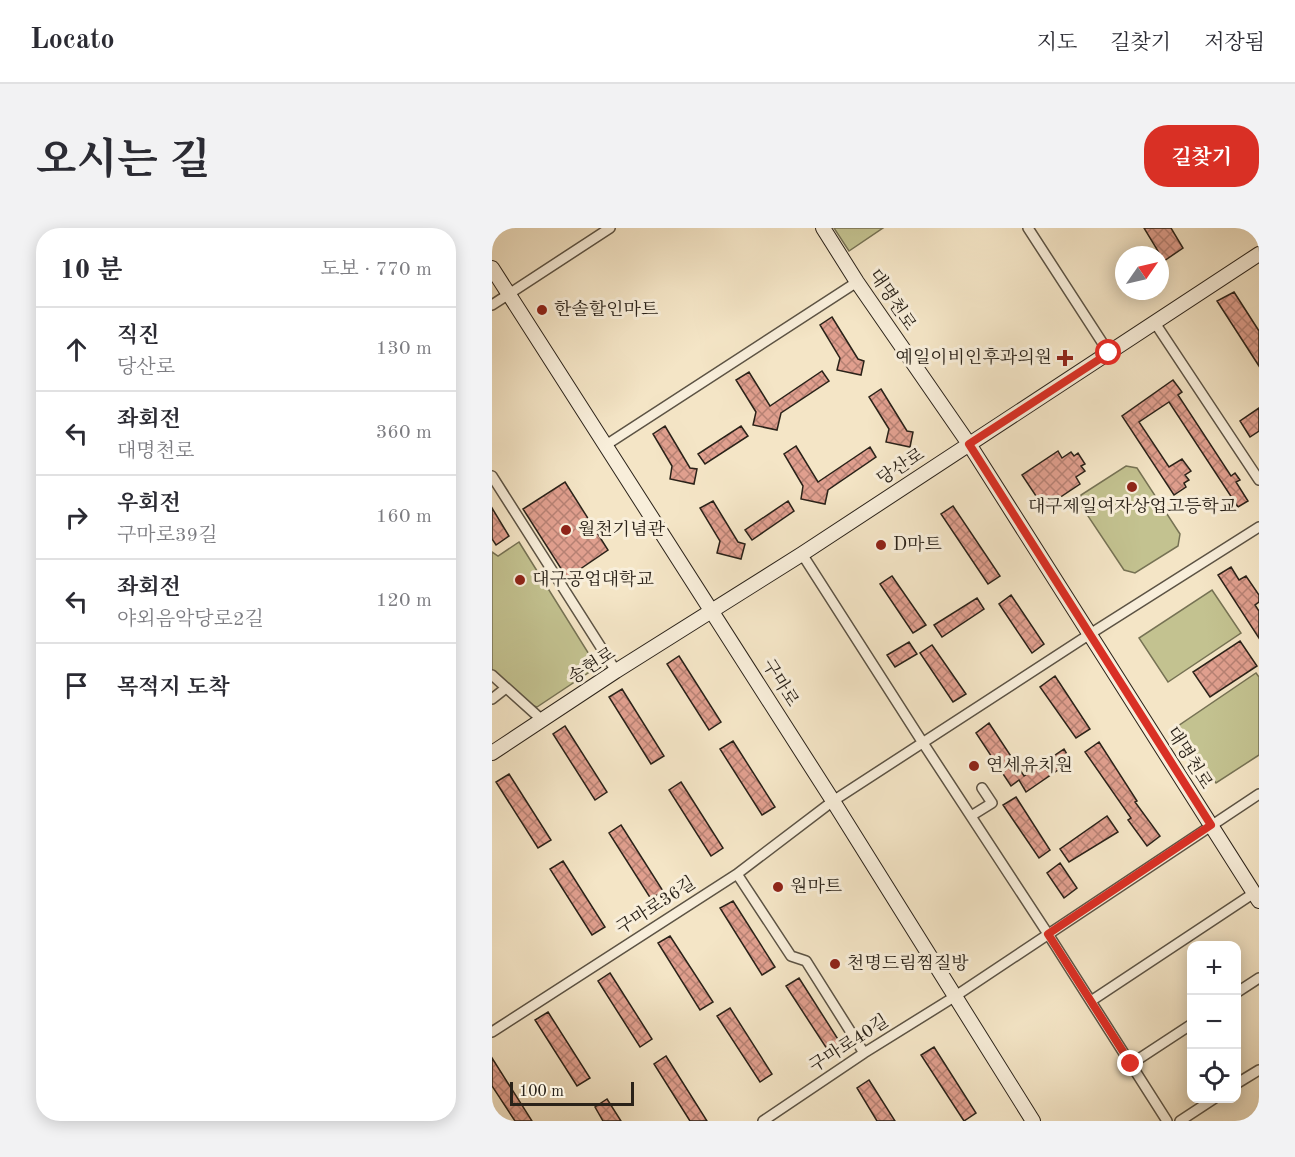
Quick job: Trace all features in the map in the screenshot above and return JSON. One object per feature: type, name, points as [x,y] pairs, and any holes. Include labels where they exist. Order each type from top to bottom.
[{"type":"main road","name":"대명천로","points":[[823,228],[857,282],[969,444],[1257,897]]},
{"type":"main road","name":"당산로","points":[[712,610],[802,554],[1259,254]]},
{"type":"main road","name":"구마로","points":[[492,267],[833,801],[1033,1121]]},
{"type":"main road","name":"송현로","points":[[492,753],[712,610]]},
{"type":"street","points":[[1028,228],[1109,353]]},
{"type":"street","points":[[492,305],[604,229]]},
{"type":"street","points":[[606,445],[857,282]]},
{"type":"street","points":[[1155,323],[1259,480]]},
{"type":"street","points":[[492,476],[616,671]]},
{"type":"street","points":[[1090,634],[1259,527]]},
{"type":"street","points":[[802,554],[1167,1121]]},
{"type":"street","name":"구마로36길","points":[[492,1032],[737,874],[833,801],[1090,634]]},
{"type":"street","points":[[492,675],[542,720]]},
{"type":"street","points":[[492,699],[506,688]]},
{"type":"street","points":[[971,816],[992,803],[982,788]]},
{"type":"street","name":"구마로40길","points":[[763,1121],[1259,794]]},
{"type":"street","points":[[737,874],[791,956],[806,961],[864,1053]]},
{"type":"street","points":[[1091,1001],[1257,897]]},
{"type":"street","points":[[1241,990],[1259,978]]},
{"type":"street","points":[[1131,1064],[1187,1027]]},
{"type":"street","points":[[1241,1081],[1259,1070]]},
{"type":"street","points":[[1180,1121],[1207,1103]]},
{"type":"shaded area","points":[[834,228],[883,228],[849,251]]},
{"type":"shaded area","points":[[1126,466],[1137,468],[1180,534],[1178,546],[1135,573],[1124,570],[1080,504],[1081,495]]},
{"type":"shaded area","name":"대구공업대학교","points":[[519,542],[597,667],[537,707],[528,704],[492,671],[492,552],[498,556]]},
{"type":"shaded area","points":[[1212,590],[1241,633],[1168,682],[1139,638]]},
{"type":"shaded area","points":[[1256,673],[1259,677],[1259,755],[1216,783],[1178,726]]},
{"type":"building","points":[[1144,228],[1171,228],[1183,248],[1169,258],[1169,246],[1155,246]]},
{"type":"building","points":[[1234,292],[1259,331],[1259,366],[1217,301]]},
{"type":"building","points":[[832,317],[858,359],[864,361],[861,375],[837,370],[840,358],[820,325]]},
{"type":"building","points":[[822,371],[829,381],[781,413],[777,430],[753,425],[756,412],[736,380],[749,372],[770,406]]},
{"type":"building","points":[[1173,380],[1182,392],[1178,395],[1231,476],[1235,473],[1240,480],[1236,482],[1248,501],[1238,507],[1169,402],[1139,422],[1169,467],[1182,459],[1191,471],[1185,475],[1189,480],[1184,483],[1186,487],[1174,495],[1122,416]]},
{"type":"building","points":[[881,389],[907,431],[913,432],[910,447],[886,442],[889,429],[869,397]]},
{"type":"building","points":[[1259,408],[1259,431],[1250,437],[1240,421]]},
{"type":"building","points":[[665,426],[690,468],[697,469],[694,484],[670,479],[672,466],[653,434]]},
{"type":"building","points":[[741,426],[748,436],[705,464],[698,454]]},
{"type":"building","points":[[796,446],[818,482],[870,447],[876,457],[828,490],[825,504],[801,499],[803,486],[784,454]]},
{"type":"building","points":[[1058,451],[1062,458],[1071,452],[1074,456],[1078,453],[1085,464],[1081,466],[1085,471],[1076,477],[1080,484],[1044,508],[1022,475]]},
{"type":"building","name":"월천기념관","points":[[565,482],[608,550],[567,578],[523,509]]},
{"type":"building","points":[[713,501],[738,542],[745,544],[741,559],[717,553],[720,541],[700,508]]},
{"type":"building","points":[[788,501],[794,511],[752,540],[745,530]]},
{"type":"building","points":[[953,506],[1000,576],[988,584],[941,514]]},
{"type":"building","points":[[492,508],[509,536],[496,545],[492,539]]},
{"type":"building","points":[[1231,567],[1239,580],[1246,576],[1259,595],[1259,602],[1255,605],[1259,611],[1259,638],[1218,575]]},
{"type":"building","points":[[892,576],[926,625],[913,633],[880,584]]},
{"type":"building","points":[[1011,595],[1044,644],[1032,653],[999,604]]},
{"type":"building","points":[[977,598],[984,609],[942,637],[934,625]]},
{"type":"building","points":[[1240,641],[1257,666],[1210,697],[1193,672]]},
{"type":"building","points":[[909,642],[917,654],[895,667],[887,655]]},
{"type":"building","points":[[932,645],[966,694],[953,702],[920,653]]},
{"type":"building","points":[[679,656],[721,722],[709,730],[667,664]]},
{"type":"building","points":[[1055,676],[1090,729],[1076,738],[1040,687]]},
{"type":"building","points":[[622,689],[664,756],[651,764],[609,697]]},
{"type":"building","points":[[989,723],[1024,776],[1064,749],[1071,761],[1026,792],[1019,780],[1011,786],[976,733]]},
{"type":"building","points":[[565,726],[607,792],[595,800],[553,734]]},
{"type":"building","points":[[733,741],[775,807],[762,815],[720,749]]},
{"type":"building","points":[[1099,742],[1137,801],[1135,802],[1160,836],[1147,846],[1128,820],[1131,818],[1085,752]]},
{"type":"building","points":[[509,774],[551,840],[538,848],[496,782]]},
{"type":"building","points":[[681,782],[723,848],[711,856],[669,790]]},
{"type":"building","points":[[1016,797],[1050,850],[1039,858],[1003,805]]},
{"type":"building","points":[[1107,816],[1118,832],[1069,862],[1060,849]]},
{"type":"building","points":[[621,825],[663,891],[651,899],[609,833]]},
{"type":"building","points":[[563,861],[605,927],[592,935],[550,869]]},
{"type":"building","points":[[1060,863],[1077,888],[1064,898],[1047,873]]},
{"type":"building","points":[[733,901],[775,967],[762,975],[720,908]]},
{"type":"building","points":[[670,936],[713,1002],[700,1010],[658,943]]},
{"type":"building","points":[[610,973],[652,1039],[640,1047],[598,981]]},
{"type":"building","points":[[799,978],[841,1044],[829,1052],[786,986]]},
{"type":"building","points":[[730,1008],[772,1074],[760,1082],[717,1016]]},
{"type":"building","points":[[548,1012],[590,1078],[577,1086],[535,1020]]},
{"type":"building","points":[[934,1047],[976,1113],[964,1121],[921,1055]]},
{"type":"building","points":[[666,1056],[707,1121],[690,1121],[654,1064]]},
{"type":"building","points":[[492,1058],[532,1121],[515,1121],[492,1086]]},
{"type":"building","points":[[869,1080],[895,1121],[877,1121],[857,1088]]},
{"type":"building","points":[[607,1099],[621,1121],[603,1121],[595,1107]]},
{"type":"place","name":"한솔할인마트","points":[[542,310]]},
{"type":"place","name":"예일이비인후과의원","points":[[1065,358]]},
{"type":"place","name":"대구제일여자상업고등학교","points":[[1132,487]]},
{"type":"place","name":"월천기념관","points":[[566,530]]},
{"type":"place","name":"D마트","points":[[881,545]]},
{"type":"place","name":"대구공업대학교","points":[[520,580]]},
{"type":"place","name":"연세유치원","points":[[974,766]]},
{"type":"place","name":"원마트","points":[[778,887]]},
{"type":"place","name":"천명드림찜질방","points":[[835,964]]},
{"type":"route","points":[[1109,353],[969,444],[1211,825],[1048,934],[1131,1064]]}]
